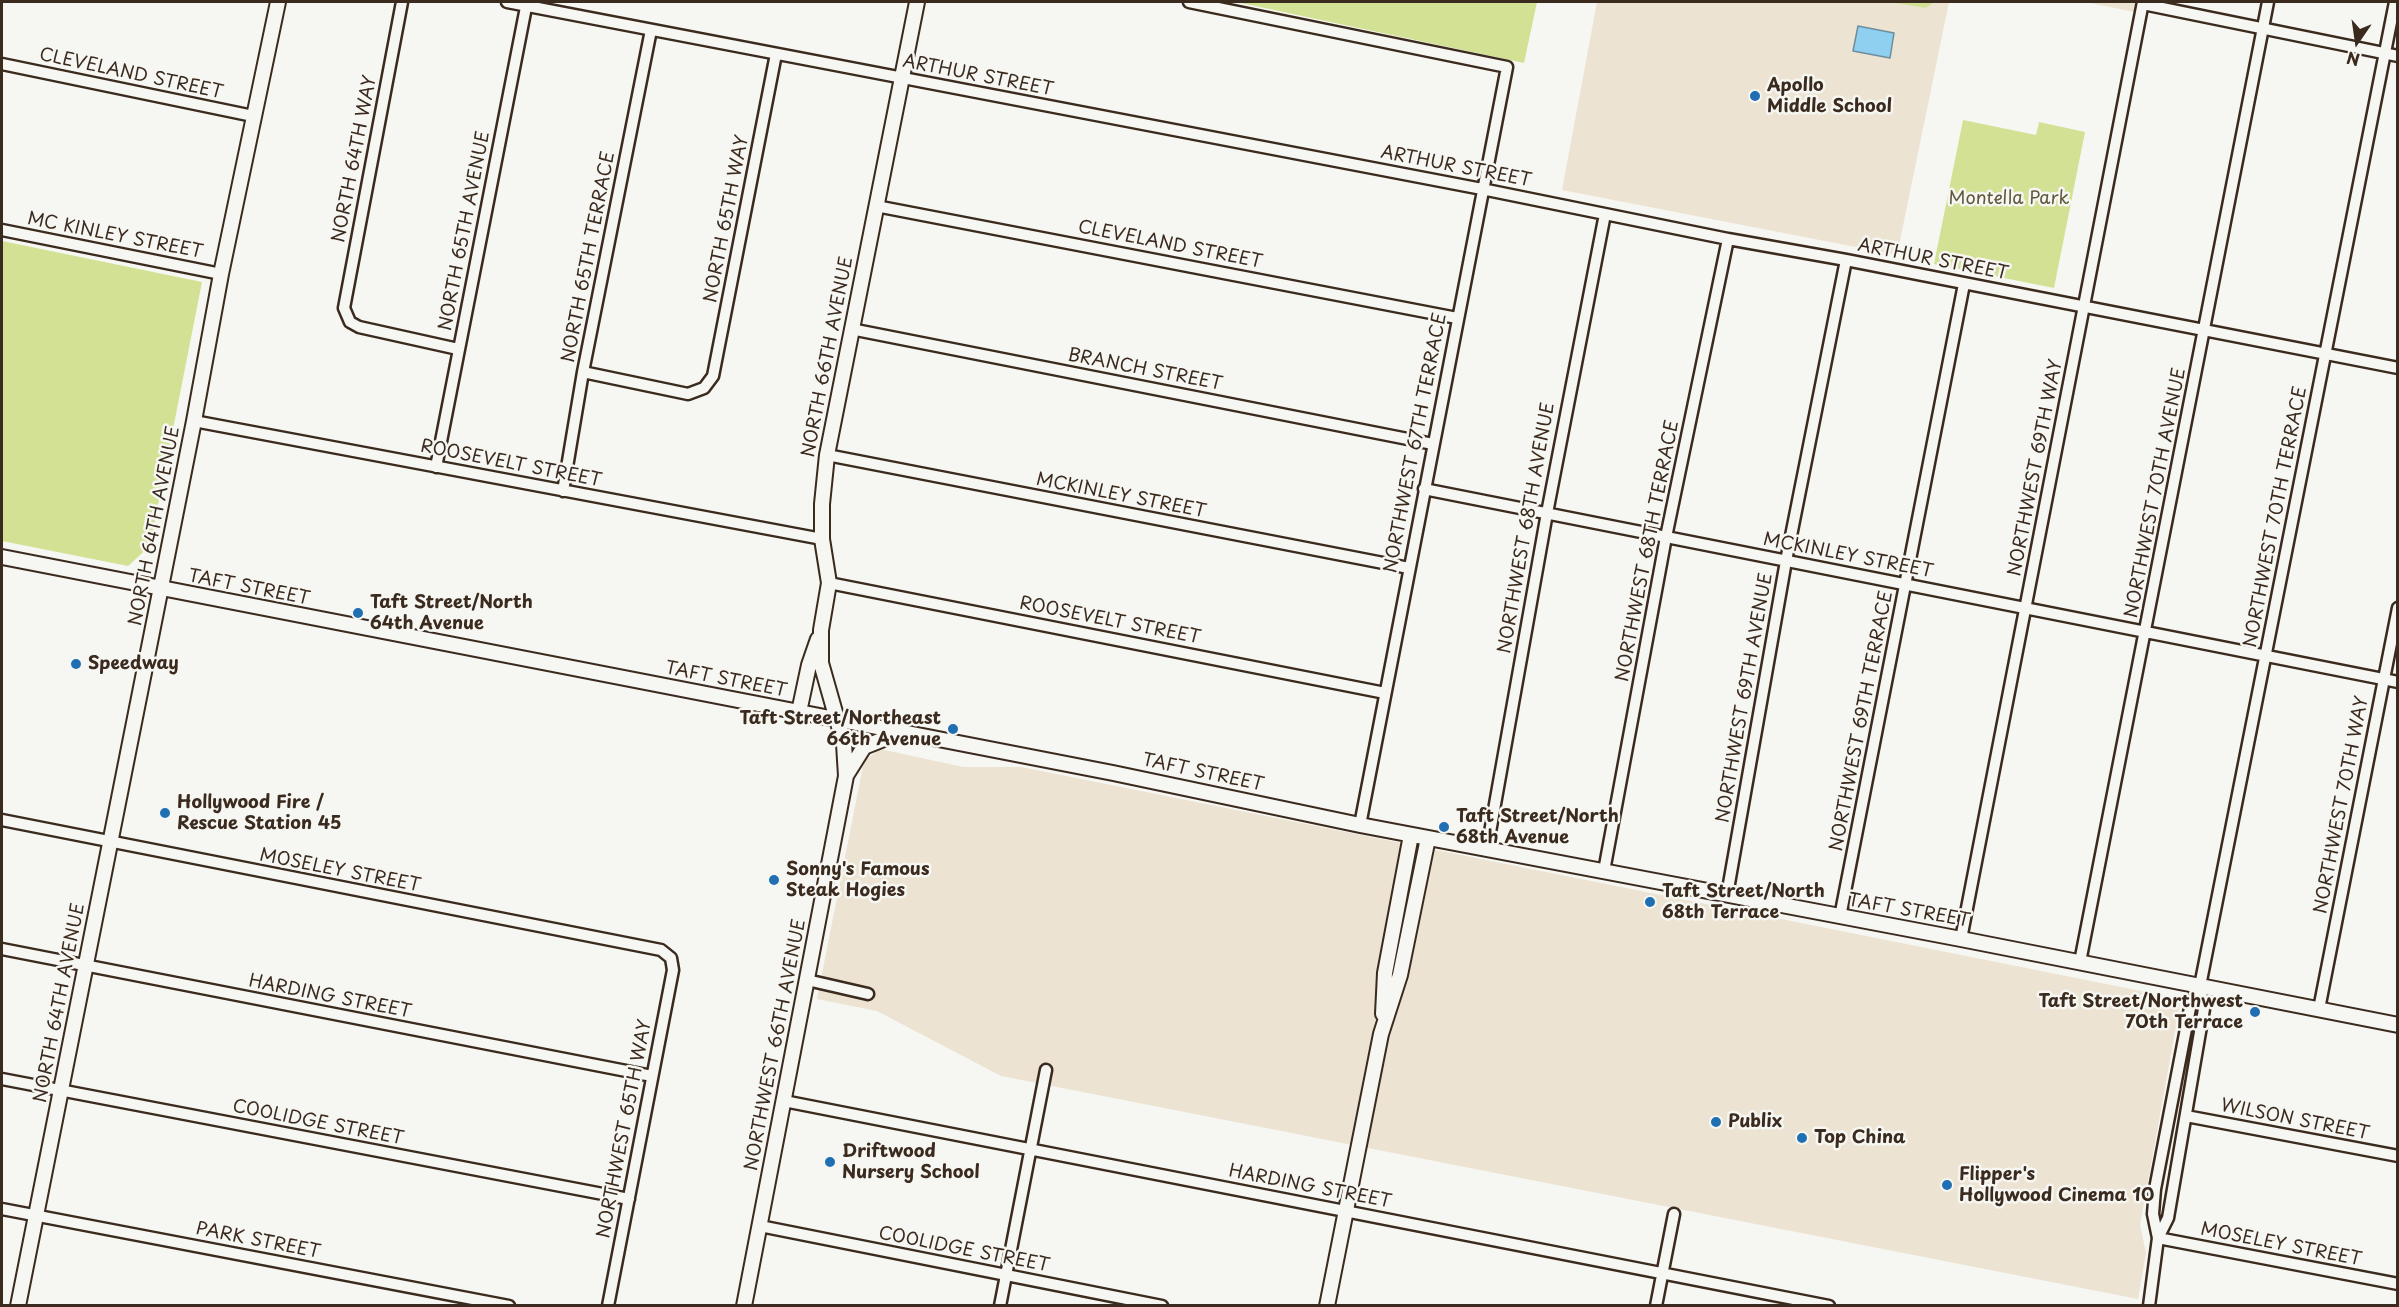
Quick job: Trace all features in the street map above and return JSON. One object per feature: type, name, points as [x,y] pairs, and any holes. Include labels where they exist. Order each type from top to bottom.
[{"type":"street","name":"NORTH 64TH AVENUE","points":[[18,1305],[278,2]]},
{"type":"street","name":"NORTH 64TH WAY","points":[[402,2],[344,308],[350,322],[359,327],[458,349]]},
{"type":"street","name":"ARTHUR STREET","points":[[507,2],[527,4],[651,30],[1482,189],[1728,239],[2397,368]]},
{"type":"street","name":"NORTH 66TH AVENUE","points":[[838,720],[821,663],[821,630],[829,583],[822,539],[822,504],[827,456],[903,79],[916,2]]},
{"type":"street","name":"NORTHWEST 67TH TERRACE","points":[[1189,2],[1507,67],[1360,825]]},
{"type":"street","name":"NORTHWEST 70TH AVENUE","points":[[2080,963],[2268,2]]},
{"type":"street","name":"NORTHWEST 70TH TERRACE","points":[[2200,986],[2395,2]]},
{"type":"street","points":[[2143,3],[2397,56]]},
{"type":"street","name":"NORTHWEST 69TH WAY","points":[[1960,939],[2143,3]]},
{"type":"street","name":"NORTH 65TH AVENUE","points":[[436,467],[527,4]]},
{"type":"street","name":"NORTH 65TH TERRACE","points":[[562,490],[651,30]]},
{"type":"street","name":"NORTH 65TH WAY","points":[[583,372],[688,394],[704,388],[714,376],[776,54]]},
{"type":"street","name":"CLEVELAND STREET","points":[[2,64],[254,116]]},
{"type":"street","name":"CLEVELAND STREET","points":[[876,206],[1457,318]]},
{"type":"street","name":"NORTHWEST 68TH AVENUE","points":[[1487,849],[1547,513],[1605,214]]},
{"type":"street","name":"MC KINLEY STREET","points":[[2,230],[222,274]]},
{"type":"street","name":"NORTHWEST 68TH TERRACE","points":[[1604,871],[1666,537],[1728,239]]},
{"type":"street","name":"NORTHWEST 69TH AVENUE","points":[[1727,895],[1786,561],[1846,260]]},
{"type":"street","name":"NORTHWEST 69TH TERRACE","points":[[1840,917],[1964,284]]},
{"type":"street","name":"BRANCH STREET","points":[[851,329],[1433,444]]},
{"type":"street","name":"ROOSEVELT STREET","points":[[194,422],[822,539]]},
{"type":"street","name":"MCKINLEY STREET","points":[[827,456],[1409,568]]},
{"type":"street","name":"MCKINLEY STREET","points":[[1424,489],[2266,655]]},
{"type":"street","name":"TAFT STREET","points":[[2,557],[1113,773],[1411,835],[2397,1025]]},
{"type":"street","name":"ROOSEVELT STREET","points":[[829,583],[1385,693]]},
{"type":"street","name":"NORTHWEST 70TH WAY","points":[[2319,1009],[2397,608]]},
{"type":"street","points":[[799,712],[809,665],[821,630]]},
{"type":"street","points":[[2266,655],[2397,682]]},
{"type":"street","name":"NORTHWEST 66TH AVENUE","points":[[744,1305],[846,776],[844,744],[838,720]]},
{"type":"street","points":[[846,776],[864,747],[901,732]]},
{"type":"street","name":"MOSELEY STREET","points":[[2,820],[661,950],[671,958]]},
{"type":"street","points":[[1381,1034],[1385,973],[1411,835]]},
{"type":"street","points":[[1327,1305],[1381,1034],[1400,975],[1428,838]]},
{"type":"street","name":"HARDING STREET","points":[[2,949],[652,1076]]},
{"type":"street","name":"NORTHWEST 65TH WAY","points":[[608,1305],[673,970],[671,958]]},
{"type":"street","points":[[807,980],[868,994]]},
{"type":"street","points":[[2157,1238],[2168,1218],[2186,1116],[2204,1009],[2200,986]]},
{"type":"street","points":[[2149,1305],[2157,1238],[2153,1214],[2155,1189],[2190,1008],[2200,986]]},
{"type":"street","points":[[1000,1305],[1046,1070]]},
{"type":"street","name":"COOLIDGE STREET","points":[[2,1079],[629,1199]]},
{"type":"street","name":"HARDING STREET","points":[[784,1101],[1829,1305]]},
{"type":"street","name":"WILSON STREET","points":[[2186,1116],[2397,1156]]},
{"type":"street","name":"PARK STREET","points":[[2,1209],[508,1305]]},
{"type":"street","points":[[1656,1305],[1674,1214]]},
{"type":"street","name":"COOLIDGE STREET","points":[[760,1226],[1162,1305]]},
{"type":"street","name":"MOSELEY STREET","points":[[2157,1238],[2397,1284]]},
{"type":"shaded area","name":"Apollo Middle School","points":[[1597,2],[1949,2],[1897,255],[1562,190]]},
{"type":"shaded area","points":[[2085,2],[2143,2],[2140,13]]},
{"type":"shaded area","points":[[880,749],[963,767],[1021,767],[2181,999],[2140,1225],[2146,1253],[2138,1299],[1001,1076],[877,1011],[817,999],[864,761]]},
{"type":"green space","points":[[1236,2],[1537,2],[1524,63]]},
{"type":"green space","points":[[1890,2],[1934,2],[1926,8]]},
{"type":"green space","name":"Montella Park","points":[[1963,120],[2036,135],[2039,122],[2085,132],[2054,288],[1934,264]]},
{"type":"green space","points":[[2,241],[202,282],[150,546],[128,566],[2,541]]},
{"type":"water","points":[[1858,26],[1894,33],[1890,58],[1853,51]]},
{"type":"place","name":"Apollo Middle School","points":[[1755,96]]},
{"type":"place","name":"Taft Street/North 64th Avenue","points":[[358,613]]},
{"type":"place","name":"Speedway","points":[[76,664]]},
{"type":"place","name":"Taft Street/Northeast 66th Avenue","points":[[953,729]]},
{"type":"place","name":"Hollywood Fire / Rescue Station 45","points":[[165,813]]},
{"type":"place","name":"Taft Street/North 68th Avenue","points":[[1444,827]]},
{"type":"place","name":"Sonny's Famous Steak Hogies","points":[[774,880]]},
{"type":"place","name":"Taft Street/North 68th Terrace","points":[[1650,902]]},
{"type":"place","name":"Taft Street/Northwest 70th Terrace","points":[[2255,1012]]},
{"type":"place","name":"Publix","points":[[1716,1122]]},
{"type":"place","name":"Top China","points":[[1802,1138]]},
{"type":"place","name":"Driftwood Nursery School","points":[[830,1162]]},
{"type":"place","name":"Flipper's Hollywood Cinema 10","points":[[1947,1185]]}]
